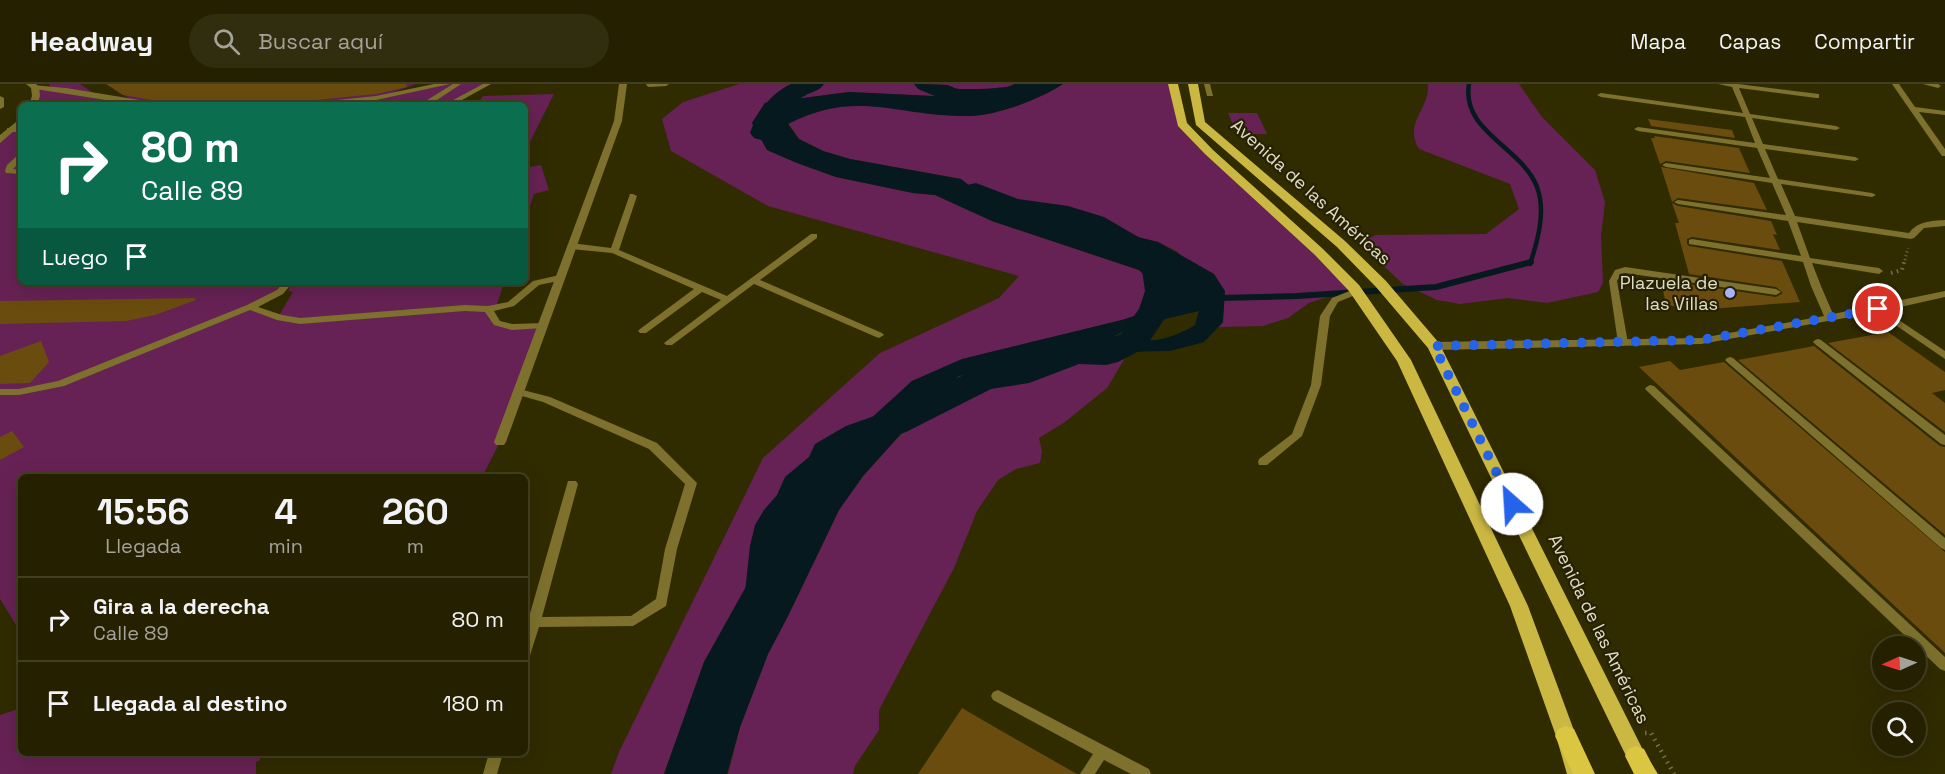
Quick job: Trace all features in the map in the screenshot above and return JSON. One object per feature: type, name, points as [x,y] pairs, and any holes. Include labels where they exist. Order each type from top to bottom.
[{"type":"highway","name":"Avenida de las Américas","points":[[1566,736],[1584,774]]},
{"type":"main road","name":"Avenida de las Américas","points":[[1173,84],[1182,124],[1209,152],[1319,252],[1357,291],[1404,360],[1519,606],[1566,736]]},
{"type":"main road","name":"Avenida de las Américas","points":[[1193,84],[1200,123],[1341,244],[1381,284],[1434,346],[1643,768]]},
{"type":"main road","points":[[1566,736],[1577,774]]},
{"type":"street","points":[[81,84],[95,94]]},
{"type":"street","points":[[337,102],[376,98],[446,84]]},
{"type":"street","points":[[500,442],[618,121],[623,84]]},
{"type":"street","points":[[34,102],[32,86],[95,94],[131,102]]},
{"type":"street","points":[[37,102],[45,96],[64,91]]},
{"type":"street","points":[[0,98],[0,107]]},
{"type":"street","points":[[0,140],[18,123]]},
{"type":"street","points":[[1816,286],[1830,318]]},
{"type":"street","points":[[1434,346],[1701,340],[1878,309],[1945,294]]},
{"type":"lane","points":[[428,102],[458,84]]},
{"type":"lane","points":[[454,102],[488,84]]},
{"type":"lane","points":[[649,85],[666,84]]},
{"type":"lane","points":[[1207,84],[1210,94]]},
{"type":"lane","points":[[1720,84],[1815,96]]},
{"type":"lane","points":[[1895,84],[1945,154]]},
{"type":"lane","points":[[1926,84],[1938,86]]},
{"type":"lane","points":[[1735,85],[1791,219],[1816,286]]},
{"type":"lane","points":[[1601,94],[1836,128]]},
{"type":"lane","points":[[1912,109],[1945,113]]},
{"type":"lane","points":[[1638,129],[1855,159]]},
{"type":"lane","points":[[10,130],[18,130]]},
{"type":"lane","points":[[1934,137],[1945,139]]},
{"type":"lane","points":[[18,160],[9,171],[18,172]]},
{"type":"lane","points":[[1666,165],[1872,195]]},
{"type":"lane","points":[[614,251],[633,195]]},
{"type":"lane","points":[[1678,202],[1911,236],[1914,229],[1921,225],[1945,223]]},
{"type":"lane","points":[[669,343],[814,236]]},
{"type":"lane","points":[[1692,242],[1879,271]]},
{"type":"lane","points":[[571,246],[614,251],[728,300]]},
{"type":"lane","points":[[1623,343],[1613,281],[1618,272],[1626,270],[1776,292]]},
{"type":"lane","points":[[250,307],[280,318],[300,321],[465,308],[488,309],[511,304],[536,283],[560,278]]},
{"type":"lane","points":[[754,280],[879,335]]},
{"type":"lane","points":[[0,392],[18,392],[60,384],[250,307],[280,292],[286,285]]},
{"type":"lane","points":[[643,331],[701,288]]},
{"type":"lane","points":[[1263,462],[1297,436],[1316,385],[1325,316],[1335,300],[1357,291]]},
{"type":"lane","points":[[488,309],[497,323],[504,325],[512,327],[543,324]]},
{"type":"lane","points":[[1878,309],[1945,356]]},
{"type":"lane","points":[[1818,342],[1945,441]]},
{"type":"lane","points":[[1730,360],[1945,545]]},
{"type":"lane","points":[[1650,388],[1945,665]]},
{"type":"lane","points":[[519,392],[546,399],[653,447],[691,483],[671,549],[662,602],[633,621],[534,622]]},
{"type":"lane","points":[[528,642],[572,484]]},
{"type":"lane","points":[[998,696],[1144,774]]},
{"type":"lane","points":[[1087,774],[1102,752]]},
{"type":"lane","points":[[490,774],[495,756]]},
{"type":"path","points":[[1879,271],[1891,273],[1902,270],[1911,236]]},
{"type":"shaded area","points":[[49,84],[80,84],[95,94],[133,101],[119,92],[114,84],[416,84],[391,93],[446,84],[488,84],[454,102],[33,102],[35,87],[51,88]]},
{"type":"shaded area","points":[[739,84],[1015,84],[990,94],[954,97],[849,92],[765,103],[752,123],[767,150],[797,163],[836,177],[913,193],[935,195],[992,221],[1139,270],[1161,291],[1155,309],[1122,320],[963,359],[912,381],[826,463],[797,499],[704,662],[664,774],[611,774],[619,752],[763,458],[880,353],[999,298],[1019,276],[768,206],[671,151],[662,119],[683,102]]},
{"type":"shaded area","points":[[1063,84],[1173,84],[1182,124],[1354,288],[1309,303],[1288,318],[1263,326],[1219,327],[1223,322],[1178,252],[1158,242],[1011,206],[976,191],[961,179],[850,159],[823,151],[799,139],[788,123],[826,109],[849,105],[976,116],[1002,111],[1041,96]]},
{"type":"shaded area","points":[[1428,84],[1519,84],[1542,117],[1595,170],[1605,202],[1601,236],[1603,283],[1598,292],[1547,303],[1508,298],[1460,304],[1437,300],[1403,284],[1361,242],[1376,235],[1486,234],[1519,209],[1510,184],[1419,149],[1414,131],[1428,93]]},
{"type":"shaded area","points":[[554,94],[528,146],[528,102],[479,102],[483,96]]},
{"type":"shaded area","points":[[1228,113],[1257,113],[1267,134],[1237,134]]},
{"type":"shaded area","points":[[18,124],[18,285],[284,285],[281,290],[250,307],[278,317],[293,292],[288,291],[291,285],[503,285],[496,308],[488,308],[497,323],[512,327],[543,325],[500,442],[484,474],[18,474],[18,628],[0,599],[0,140]]},
{"type":"shaded area","points":[[541,165],[549,190],[534,194],[528,211],[528,167]]},
{"type":"shaded area","points":[[1076,353],[1128,353],[1107,388],[1065,422],[1039,438],[1042,451],[1040,463],[1016,469],[998,480],[977,511],[954,568],[879,710],[879,730],[855,766],[853,774],[728,774],[740,727],[768,654],[839,510],[863,476],[927,405],[959,376]]},
{"type":"shaded area","points":[[18,709],[18,756],[259,756],[260,760],[256,762],[256,774],[0,774],[0,715]]},
{"type":"water","points":[[1015,84],[1063,84],[1041,96],[1002,111],[976,116],[939,115],[856,106],[835,108],[788,124],[799,139],[823,151],[850,159],[961,179],[976,191],[1011,206],[1158,242],[1214,274],[1225,291],[1223,322],[1204,342],[1170,351],[1076,353],[959,376],[927,405],[863,476],[839,510],[768,654],[740,727],[727,774],[664,774],[704,662],[771,542],[797,499],[826,463],[866,423],[912,381],[962,359],[1122,320],[1155,309],[1161,291],[1139,270],[992,221],[935,195],[913,193],[836,177],[797,163],[767,150],[752,123],[765,103],[849,92],[954,97],[990,94]],"holes":[[[1199,311],[1195,325],[1176,335],[1156,340],[1146,341],[1115,336],[1130,327]]]},
{"type":"building","points":[[106,84],[406,84],[407,87],[376,94],[306,102],[160,102],[123,95]]},
{"type":"building","points":[[1648,119],[1732,130],[1735,138],[1651,126]]},
{"type":"building","points":[[1654,136],[1739,148],[1750,173],[1666,161],[1660,164],[1651,138],[1655,138]]},
{"type":"building","points":[[1661,167],[1754,183],[1767,210],[1678,198],[1672,202]]},
{"type":"building","points":[[1672,203],[1678,206],[1771,221],[1777,235],[1773,234],[1780,250],[1692,237],[1687,239],[1687,244],[1782,261],[1800,302],[1697,310],[1666,305],[1661,280],[1776,297],[1783,293],[1776,287],[1689,274],[1675,223],[1679,223]]},
{"type":"building","points":[[195,298],[196,300],[155,315],[126,321],[0,324],[0,301]]},
{"type":"building","points":[[1888,332],[1945,372],[1945,390],[1932,393],[1945,403],[1945,432],[1828,343]]},
{"type":"building","points":[[41,341],[49,362],[30,383],[0,384],[0,356]]},
{"type":"building","points":[[1814,346],[1940,446],[1945,447],[1945,535],[1738,360]]},
{"type":"building","points":[[1670,361],[1680,370],[1724,362],[1945,552],[1945,653],[1639,367]]},
{"type":"building","points":[[12,431],[24,447],[0,460],[0,437]]},
{"type":"building","points":[[962,708],[998,729],[1077,774],[918,774]]},
{"type":"waterway","points":[[775,136],[763,133],[770,115],[787,96],[812,84]]},
{"type":"waterway","points":[[926,84],[954,97],[990,94],[996,96],[1020,92],[1042,84]]},
{"type":"waterway","points":[[1469,84],[1469,101],[1474,115],[1483,127],[1519,161],[1537,187],[1541,216],[1531,262]]},
{"type":"waterway","points":[[766,592],[770,546],[775,525],[794,501],[798,487],[826,463],[828,453],[859,435],[893,423],[984,379],[1017,375],[1076,353],[1106,354],[1133,341],[1155,309],[1161,291],[1157,268],[1141,251],[1094,223],[1068,215],[1011,206],[976,191],[967,193],[927,182]]},
{"type":"waterway","points":[[1218,298],[1297,296],[1436,287],[1531,262]]},
{"type":"place","name":"Plazuela de las Villas","points":[[1730,293]]},
{"type":"route","points":[[1512,504],[1434,346],[1701,340],[1878,309]]}]
